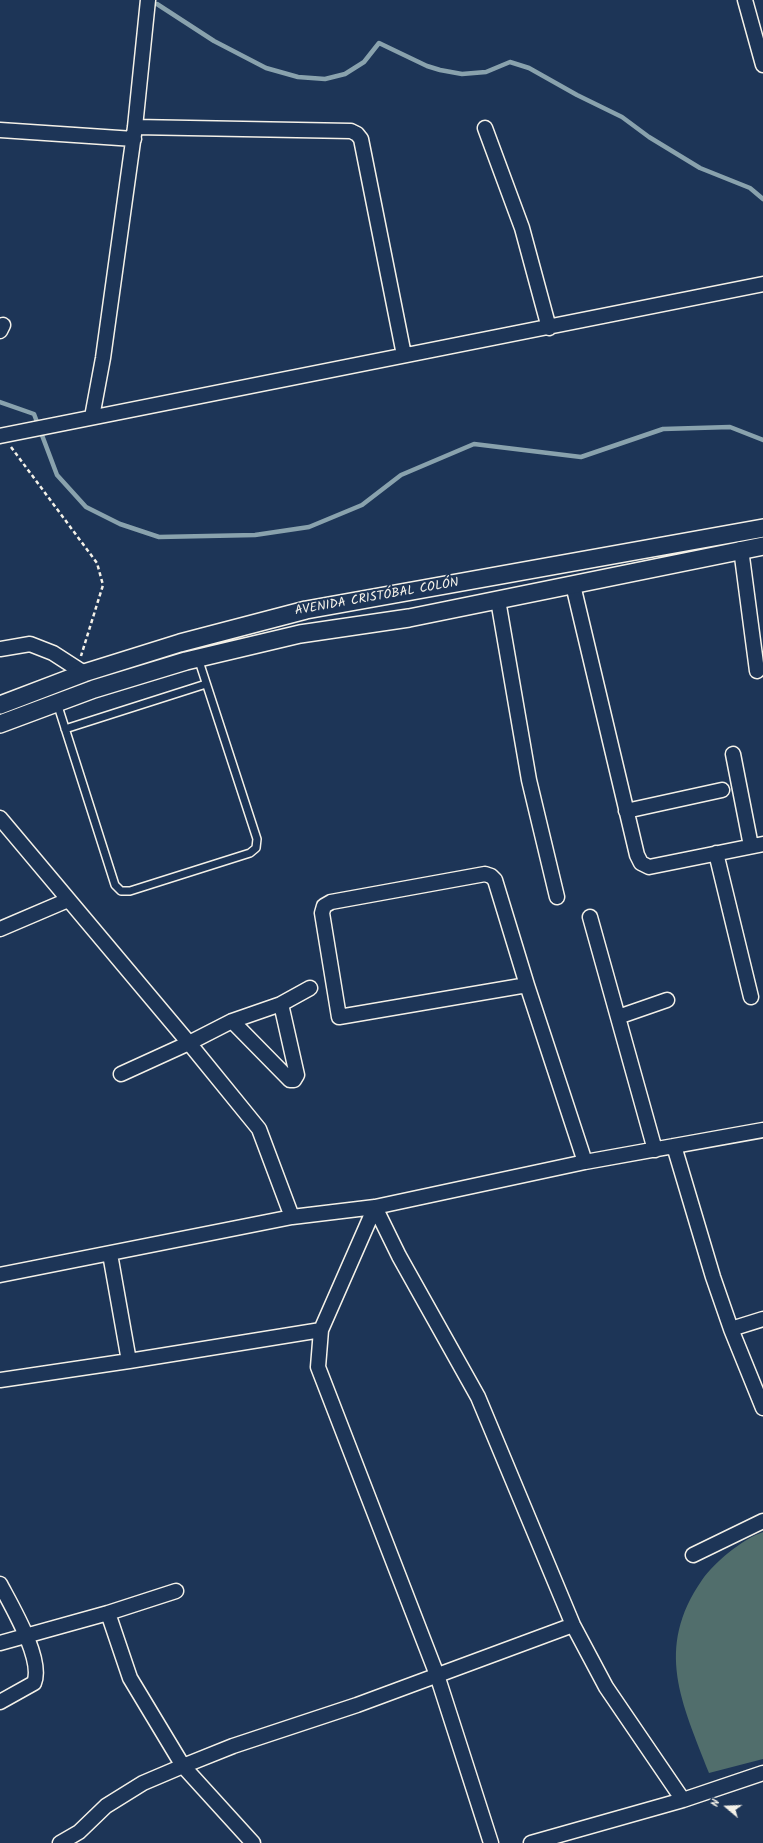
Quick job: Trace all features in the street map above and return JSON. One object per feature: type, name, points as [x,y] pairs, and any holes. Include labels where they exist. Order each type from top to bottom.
[{"type":"street","points":[[92,416],[103,358],[134,133],[148,0]]},
{"type":"street","points":[[745,0],[763,65]]},
{"type":"street","points":[[485,128],[522,228],[549,328]]},
{"type":"street","points":[[0,130],[134,133],[351,131],[357,134],[361,140],[404,355]]},
{"type":"street","points":[[1,435],[404,355],[549,328],[763,284]]},
{"type":"street","name":"AVENIDA CRISTÓBAL COLÓN","points":[[0,705],[81,671],[306,610],[763,528]]},
{"type":"street","name":"AVENIDA CRISTÓBAL COLÓN","points":[[0,724],[94,688],[198,658],[300,634],[409,618],[742,549],[763,546]]},
{"type":"street","points":[[742,549],[758,671]]},
{"type":"street","points":[[574,585],[626,811],[637,855],[641,864],[649,867],[757,845],[733,754]]},
{"type":"street","points":[[498,600],[529,780],[557,897]]},
{"type":"street","points":[[0,649],[30,644],[53,653],[81,671]]},
{"type":"street","points":[[626,811],[722,790]]},
{"type":"street","points":[[0,818],[189,1043],[258,1129],[292,1217]]},
{"type":"street","points":[[716,853],[751,997]]},
{"type":"street","points":[[527,985],[339,1017],[322,913],[324,906],[330,902],[485,874],[491,876],[495,880],[527,985],[585,1162]]},
{"type":"street","points":[[0,929],[68,900]]},
{"type":"street","points":[[590,917],[655,1150]]},
{"type":"street","points":[[121,1074],[189,1043],[232,1021],[281,1004],[310,988]]},
{"type":"street","points":[[618,1017],[667,1000]]},
{"type":"street","points":[[232,1021],[290,1080],[294,1080],[297,1075],[281,1004]]},
{"type":"street","points":[[0,1275],[292,1217],[374,1207],[585,1162],[763,1130]]},
{"type":"street","points":[[674,1146],[713,1277],[731,1329],[763,1408]]},
{"type":"street","points":[[374,1207],[321,1330],[318,1367],[436,1675],[491,1843]]},
{"type":"street","points":[[374,1207],[398,1256],[478,1398],[573,1625],[606,1687],[683,1800]]},
{"type":"street","points":[[110,1254],[129,1361]]},
{"type":"street","points":[[731,1329],[763,1319]]},
{"type":"street","points":[[0,1380],[321,1330]]},
{"type":"street","points":[[693,1555],[763,1521]]},
{"type":"street","points":[[0,1584],[27,1634],[36,1678],[34,1683],[0,1702]]},
{"type":"street","points":[[0,1643],[27,1634],[108,1613],[176,1591]]},
{"type":"street","points":[[108,1613],[130,1678],[183,1766],[254,1843]]},
{"type":"street","points":[[60,1843],[80,1832],[106,1806],[143,1783],[183,1766],[233,1746],[357,1706],[436,1675],[573,1625]]},
{"type":"street","points":[[531,1843],[683,1800],[763,1773]]},
{"type":"lane","points":[[57,702],[115,885],[121,891],[130,891],[250,853],[256,848],[257,839],[198,658]]},
{"type":"lane","points":[[66,730],[206,684]]},
{"type":"path","points":[[1,435],[97,562],[103,585],[81,671]]},
{"type":"green space","points":[[763,1532],[763,1759],[709,1773],[682,1699],[677,1676],[676,1653],[679,1629],[687,1605],[707,1573],[737,1546]]},
{"type":"waterway","points":[[157,4],[214,41],[266,68],[298,77],[325,79],[345,74],[364,62],[379,43],[427,66],[462,74],[486,72],[510,62],[529,68],[577,95],[622,117],[649,137],[700,168],[750,188],[763,199]]},
{"type":"waterway","points":[[0,402],[34,414],[57,475],[86,507],[120,524],[159,537],[255,535],[309,527],[362,505],[401,475],[474,444],[581,457],[663,429],[730,427],[763,440]]}]
